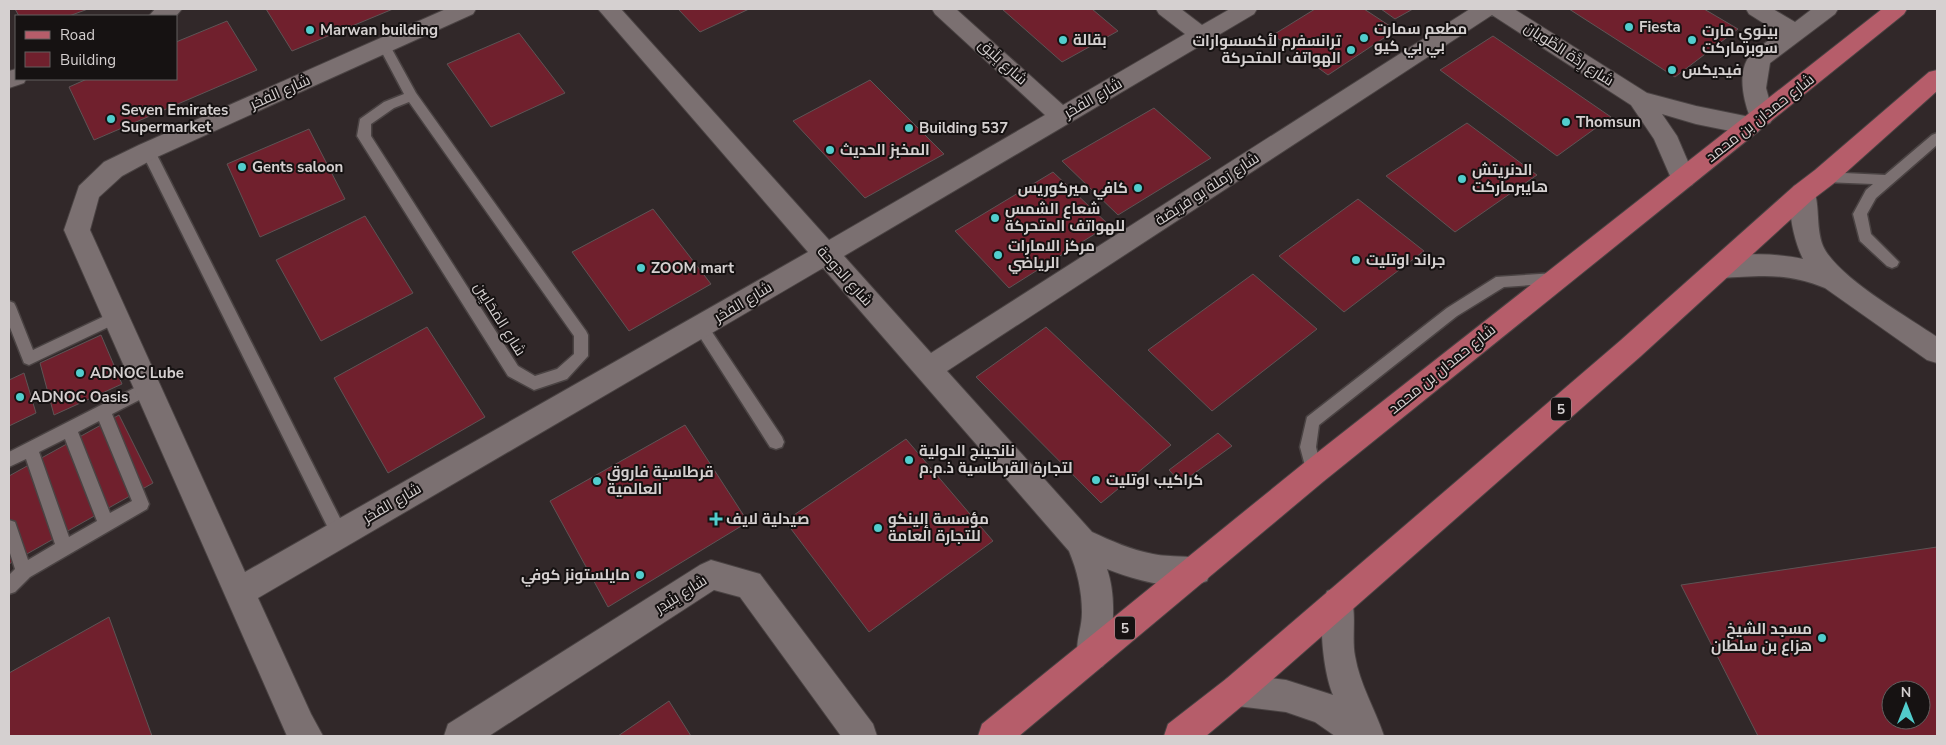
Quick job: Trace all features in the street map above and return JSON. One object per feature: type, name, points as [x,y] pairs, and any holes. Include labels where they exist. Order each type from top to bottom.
[{"type":"main road","name":"شارع حمدان بن محمد","points":[[994,736],[1314,472],[1555,278],[1756,122],[1896,9]]},
{"type":"main road","name":"5","points":[[1180,736],[1237,690],[1624,354],[1937,78]]},
{"type":"street","name":"شارع الفخر","points":[[296,733],[239,592],[77,230],[88,193],[113,169],[148,151],[465,9]]},
{"type":"street","name":"شارع الدوحة","points":[[609,9],[1081,542],[1093,572],[1098,613],[1092,655]]},
{"type":"street","name":"شارع بِلَيق","points":[[943,9],[1012,69],[1062,116]]},
{"type":"street","points":[[1167,9],[1201,35]]},
{"type":"street","name":"شارع الفخر","points":[[239,592],[701,327],[1246,9]]},
{"type":"street","name":"شارع رَملة بو فرَيضة","points":[[928,369],[1486,9]]},
{"type":"street","name":"شارع رِدَّة الطِّويان","points":[[1498,9],[1640,99],[1696,115],[1756,122]]},
{"type":"street","points":[[1757,9],[1796,32]]},
{"type":"street","points":[[1756,122],[1754,92],[1756,69],[1760,59],[1827,9]]},
{"type":"street","name":"شارع رِدَّة الطِّويان","points":[[1640,99],[1665,136],[1683,178]]},
{"type":"street","points":[[1814,185],[1804,230],[1813,253],[1834,281]]},
{"type":"street","points":[[1720,268],[1773,266],[1801,268],[1834,281],[1937,352]]},
{"type":"street","name":"شارع الدوحة","points":[[1081,542],[1113,556],[1154,569],[1196,571]]},
{"type":"street","name":"شارع بِنَيدِر","points":[[460,736],[711,574],[749,584],[861,736]]},
{"type":"street","points":[[1338,602],[1339,655],[1348,692],[1368,736]]},
{"type":"street","points":[[1237,690],[1286,696],[1324,708],[1363,736]]},
{"type":"lane","name":"شارع المَحَايِين","points":[[384,45],[411,96],[582,335],[581,356],[562,374],[534,383],[514,371],[364,136],[365,122],[389,105],[411,96]]},
{"type":"lane","points":[[1892,262],[1865,237],[1860,214],[1871,194],[1937,138]]},
{"type":"lane","points":[[148,151],[339,533]]},
{"type":"lane","points":[[1814,185],[1889,180]]},
{"type":"lane","points":[[1314,472],[1308,446],[1312,422],[1452,312],[1501,281],[1555,278]]},
{"type":"lane","points":[[9,307],[29,359],[116,318]]},
{"type":"lane","points":[[701,327],[776,442]]},
{"type":"lane","points":[[9,460],[148,388]]},
{"type":"lane","points":[[9,586],[24,571],[142,504],[103,411]]},
{"type":"lane","points":[[68,429],[106,524]]},
{"type":"lane","points":[[30,449],[64,547]]},
{"type":"lane","points":[[9,527],[24,571]]},
{"type":"building","points":[[15,9],[88,9],[72,15],[18,15]]},
{"type":"building","name":"Marwan building","points":[[266,9],[393,9],[292,51]]},
{"type":"building","points":[[678,9],[749,9],[700,32]]},
{"type":"building","points":[[1002,9],[1092,9],[1118,31],[1062,62]]},
{"type":"building","points":[[1315,9],[1364,9],[1396,30],[1328,75],[1273,35]]},
{"type":"building","points":[[1381,9],[1413,9],[1395,19]]},
{"type":"building","points":[[1569,9],[1704,9],[1738,29],[1675,77]]},
{"type":"building","points":[[227,21],[257,70],[94,140],[69,87],[85,80],[178,80],[178,41]]},
{"type":"building","points":[[519,33],[565,93],[491,127],[447,64]]},
{"type":"building","points":[[1493,36],[1611,117],[1557,156],[1440,70]]},
{"type":"building","points":[[870,80],[944,154],[865,198],[793,121]]},
{"type":"building","points":[[1154,108],[1211,158],[1118,215],[1062,161]]},
{"type":"building","points":[[1467,123],[1537,175],[1455,232],[1386,176]]},
{"type":"building","points":[[309,129],[345,199],[260,237],[227,164]]},
{"type":"building","points":[[1053,172],[1109,225],[1009,288],[955,231]]},
{"type":"building","points":[[1358,199],[1424,251],[1344,312],[1279,256]]},
{"type":"building","name":"ZOOM mart","points":[[653,209],[711,284],[629,331],[572,252]]},
{"type":"building","points":[[365,216],[413,293],[321,341],[276,260]]},
{"type":"building","points":[[1253,274],[1317,329],[1212,411],[1148,350]]},
{"type":"building","points":[[427,327],[485,417],[388,473],[334,378]]},
{"type":"building","points":[[1046,327],[1171,445],[1101,503],[976,377]]},
{"type":"building","name":"ADNOC Lube","points":[[101,335],[122,384],[54,415],[40,363]]},
{"type":"building","name":"ADNOC Oasis","points":[[24,373],[36,413],[9,426],[9,380]]},
{"type":"building","points":[[119,415],[153,483],[9,564],[9,476]]},
{"type":"building","points":[[685,425],[748,522],[608,607],[550,501]]},
{"type":"building","points":[[1218,433],[1232,446],[1181,483],[1169,470]]},
{"type":"building","points":[[906,439],[993,541],[869,632],[785,521]]},
{"type":"building","name":"مسجد الشيخ هزاع بن سلطان","points":[[1937,547],[1937,736],[1758,736],[1681,585]]},
{"type":"building","points":[[109,617],[152,736],[9,736],[9,673]]},
{"type":"building","points":[[669,701],[691,736],[618,736]]},
{"type":"place","name":"Fiesta","points":[[1629,27]]},
{"type":"place","name":"Marwan building","points":[[310,30]]},
{"type":"place","name":"مطعم سمارت بي بي كيو","points":[[1364,38]]},
{"type":"place","name":"بقالة","points":[[1063,40]]},
{"type":"place","name":"بينوي مارت سوبرماركت","points":[[1692,40]]},
{"type":"place","name":"ترانسفرم لأكسسوارات الهواتف المتحركة","points":[[1351,50]]},
{"type":"place","name":"فيديكس","points":[[1672,70]]},
{"type":"place","name":"Seven Emirates Supermarket","points":[[111,119]]},
{"type":"place","name":"Thomsun","points":[[1566,122]]},
{"type":"place","name":"Building 537","points":[[909,128]]},
{"type":"place","name":"المخبز الحديث","points":[[830,150]]},
{"type":"place","name":"Gents saloon","points":[[242,167]]},
{"type":"place","name":"الدنريتش هايبرماركت","points":[[1462,179]]},
{"type":"place","name":"كافي ميركوريس","points":[[1138,188]]},
{"type":"place","name":"شعاع الشمس للهواتف المتحركة","points":[[995,218]]},
{"type":"place","name":"مركز الامارات الرياضي","points":[[998,255]]},
{"type":"place","name":"جراند اوتليت","points":[[1356,260]]},
{"type":"place","name":"ZOOM mart","points":[[641,268]]},
{"type":"place","name":"ADNOC Lube","points":[[80,373]]},
{"type":"place","name":"ADNOC Oasis","points":[[20,397]]},
{"type":"place","name":"نانجينج الدولية لتجارة القرطاسية ذ.م.م","points":[[909,460]]},
{"type":"place","name":"كراكيب اوتليت","points":[[1096,480]]},
{"type":"place","name":"قرطاسية فاروق العالمية","points":[[597,481]]},
{"type":"place","name":"صيدلية لايف","points":[[716,519]]},
{"type":"place","name":"مؤسسة إلينكو للتجارة العامة","points":[[878,528]]},
{"type":"place","name":"مايلستونز كوفي","points":[[640,575]]},
{"type":"place","name":"مسجد الشيخ هزاع بن سلطان","points":[[1822,638]]}]
